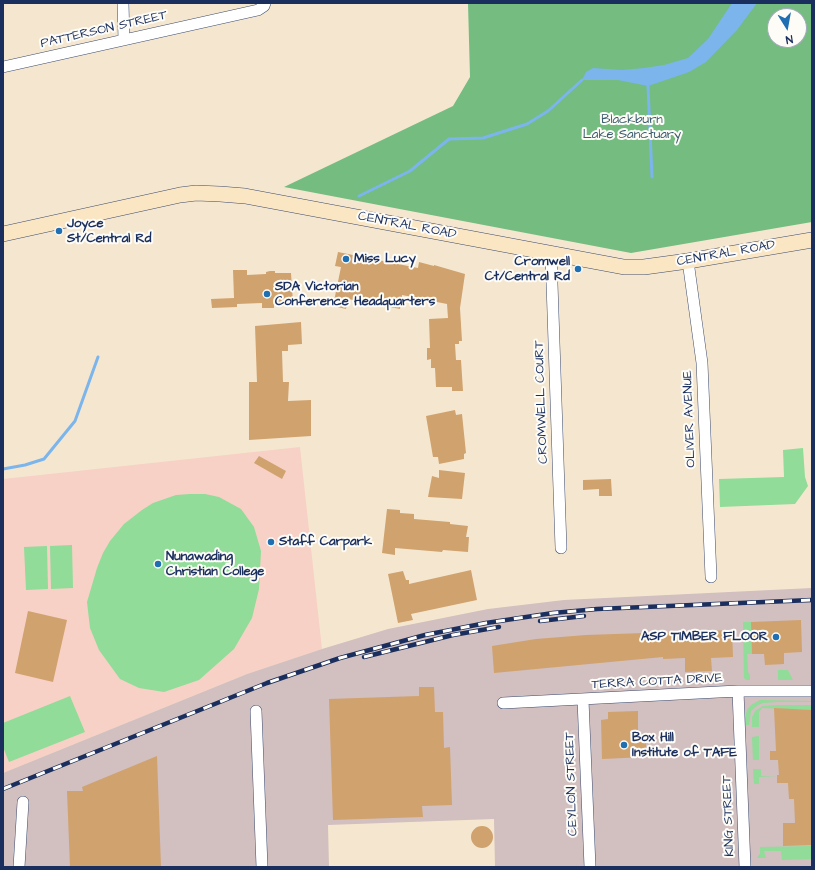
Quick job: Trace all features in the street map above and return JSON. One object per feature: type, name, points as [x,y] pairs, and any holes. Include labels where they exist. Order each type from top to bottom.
[{"type":"street","points":[[123,3],[124,40]]},
{"type":"street","name":"PATTERSON STREET","points":[[3,67],[261,7]]},
{"type":"street","name":"CENTRAL ROAD","points":[[3,234],[180,195],[196,193],[245,196],[276,201],[624,267],[644,267],[688,261],[812,240]]},
{"type":"street","name":"CROMWELL COURT","points":[[551,254],[562,548]]},
{"type":"street","name":"OLIVER AVENUE","points":[[688,261],[702,363],[711,577]]},
{"type":"street","name":"TERRA COTTA DRIVE","points":[[503,703],[738,692],[812,691]]},
{"type":"street","name":"KING STREET","points":[[738,692],[745,867]]},
{"type":"street","name":"CEYLON STREET","points":[[583,700],[590,867]]},
{"type":"street","points":[[256,711],[262,867]]},
{"type":"street","points":[[19,867],[23,802]]},
{"type":"shaded area","name":"Nunawading Christian College","points":[[300,447],[322,649],[247,674],[3,773],[3,479]]},
{"type":"shaded area","points":[[812,588],[812,867],[495,867],[494,819],[328,825],[329,867],[3,867],[3,773],[247,674],[388,629],[488,609],[564,600]]},
{"type":"green space","name":"Blackburn Lake Sanctuary","points":[[468,3],[812,3],[812,222],[631,253],[284,187],[453,106],[470,77]]},
{"type":"green space","points":[[803,448],[805,477],[808,486],[795,504],[720,507],[719,479],[784,477],[783,450]]},
{"type":"green space","points":[[205,494],[219,497],[241,509],[254,527],[261,551],[259,589],[252,618],[234,649],[199,680],[164,692],[139,688],[120,679],[99,650],[90,628],[87,602],[103,553],[110,541],[124,524],[153,503],[176,495]]},
{"type":"green space","points":[[72,545],[73,588],[51,589],[50,546]]},
{"type":"green space","points":[[47,546],[48,589],[26,590],[24,547]]},
{"type":"green space","points":[[743,622],[751,622],[752,654],[747,654],[750,680],[746,680],[744,678]]},
{"type":"green space","points":[[778,670],[788,670],[793,680],[778,680]]},
{"type":"green space","points":[[70,696],[85,732],[9,762],[3,747],[3,723]]},
{"type":"green space","points":[[760,700],[812,702],[763,703],[751,711],[749,725],[746,725],[745,718],[747,710],[751,705]]},
{"type":"green space","points":[[812,705],[812,710],[762,708],[759,712],[759,727],[752,727],[752,717],[755,711],[763,706]]},
{"type":"green space","points":[[759,736],[759,760],[753,760],[752,737]]},
{"type":"green space","points":[[753,769],[761,769],[761,776],[777,776],[759,777],[759,784],[754,784]]},
{"type":"green space","points":[[812,846],[812,859],[782,860],[781,851],[764,851],[766,858],[757,858],[760,854],[760,847]]},
{"type":"water","points":[[732,3],[757,3],[737,30],[706,62],[689,72],[648,86],[618,80],[582,80],[586,72],[593,68],[622,70],[644,68],[664,65],[688,58],[708,39]]},
{"type":"building","points":[[338,252],[418,268],[419,262],[465,274],[460,308],[462,341],[459,341],[459,344],[455,344],[456,360],[461,360],[463,391],[452,391],[452,387],[436,387],[435,368],[431,368],[431,359],[427,360],[427,348],[430,348],[429,319],[448,318],[447,304],[402,295],[400,309],[348,299],[346,309],[333,306],[341,267],[335,266]]},
{"type":"building","name":"SDA Victorian Conference Headquarters","points":[[233,270],[247,270],[247,275],[266,274],[266,272],[270,271],[275,271],[275,273],[291,273],[293,302],[274,303],[274,308],[262,308],[262,303],[237,304],[237,307],[212,308],[211,299],[234,298]]},
{"type":"building","points":[[301,322],[302,344],[288,345],[288,351],[282,351],[283,382],[289,382],[288,401],[311,400],[311,436],[249,440],[249,382],[257,382],[255,326]]},
{"type":"building","points":[[455,410],[456,415],[462,414],[466,453],[464,454],[464,459],[439,464],[438,457],[433,457],[426,416]]},
{"type":"building","points":[[259,456],[286,471],[282,479],[254,463]]},
{"type":"building","points":[[439,470],[465,473],[462,499],[428,497],[432,476],[439,478]]},
{"type":"building","points":[[611,479],[612,496],[599,496],[599,489],[583,490],[583,480]]},
{"type":"building","points":[[387,509],[400,510],[400,513],[414,514],[414,519],[450,522],[450,524],[468,526],[466,537],[469,537],[468,552],[443,550],[442,552],[395,548],[395,555],[382,553]]},
{"type":"building","points":[[471,570],[477,600],[411,614],[413,620],[398,623],[388,574],[403,571],[406,580],[409,580],[409,584]]},
{"type":"building","points":[[28,611],[67,620],[53,682],[15,673]]},
{"type":"building","name":"ASP TIMBER FLOOR","points":[[801,620],[802,652],[784,653],[784,664],[765,665],[764,654],[752,654],[751,622]]},
{"type":"building","points":[[732,630],[733,657],[711,658],[712,671],[685,672],[685,658],[663,659],[663,657],[494,673],[492,646],[536,639],[586,635]]},
{"type":"building","points":[[419,687],[434,687],[435,712],[443,712],[444,748],[450,747],[452,805],[422,806],[423,817],[333,820],[329,699],[419,696]]},
{"type":"building","points":[[774,708],[812,710],[812,845],[783,846],[783,823],[795,823],[794,799],[789,799],[788,783],[777,783],[777,775],[779,775],[778,760],[770,760],[770,751],[776,751]]},
{"type":"building","name":"Box Hill Institute of TAFE","points":[[638,711],[638,733],[646,733],[646,757],[602,759],[601,720],[608,719],[608,712]]},
{"type":"building","points":[[157,756],[161,867],[70,867],[67,791],[83,791],[82,787]]},
{"type":"building","points":[[482,826],[490,829],[493,837],[490,845],[482,848],[474,845],[471,837],[474,829]]},
{"type":"waterway","points":[[359,196],[410,171],[449,139],[483,138],[527,124],[548,111],[582,80]]},
{"type":"waterway","points":[[648,86],[652,177]]},
{"type":"waterway","points":[[3,469],[25,465],[44,459],[75,421],[98,357]]},
{"type":"railway","points":[[3,789],[267,683],[340,658],[425,635],[486,623],[553,613],[597,609],[812,600]]},
{"type":"railway","points":[[540,621],[584,616]]},
{"type":"railway","points":[[364,657],[453,635],[499,627]]},
{"type":"place","name":"Joyce St/Central Rd","points":[[59,231]]},
{"type":"place","name":"Miss Lucy","points":[[346,259]]},
{"type":"place","name":"Cromwell Ct/Central Rd","points":[[578,269]]},
{"type":"place","name":"SDA Victorian Conference Headquarters","points":[[267,294]]},
{"type":"place","name":"Staff Carpark","points":[[271,542]]},
{"type":"place","name":"Nunawading Christian College","points":[[158,564]]},
{"type":"place","name":"ASP TIMBER FLOOR","points":[[776,637]]},
{"type":"place","name":"Box Hill Institute of TAFE","points":[[624,745]]}]
